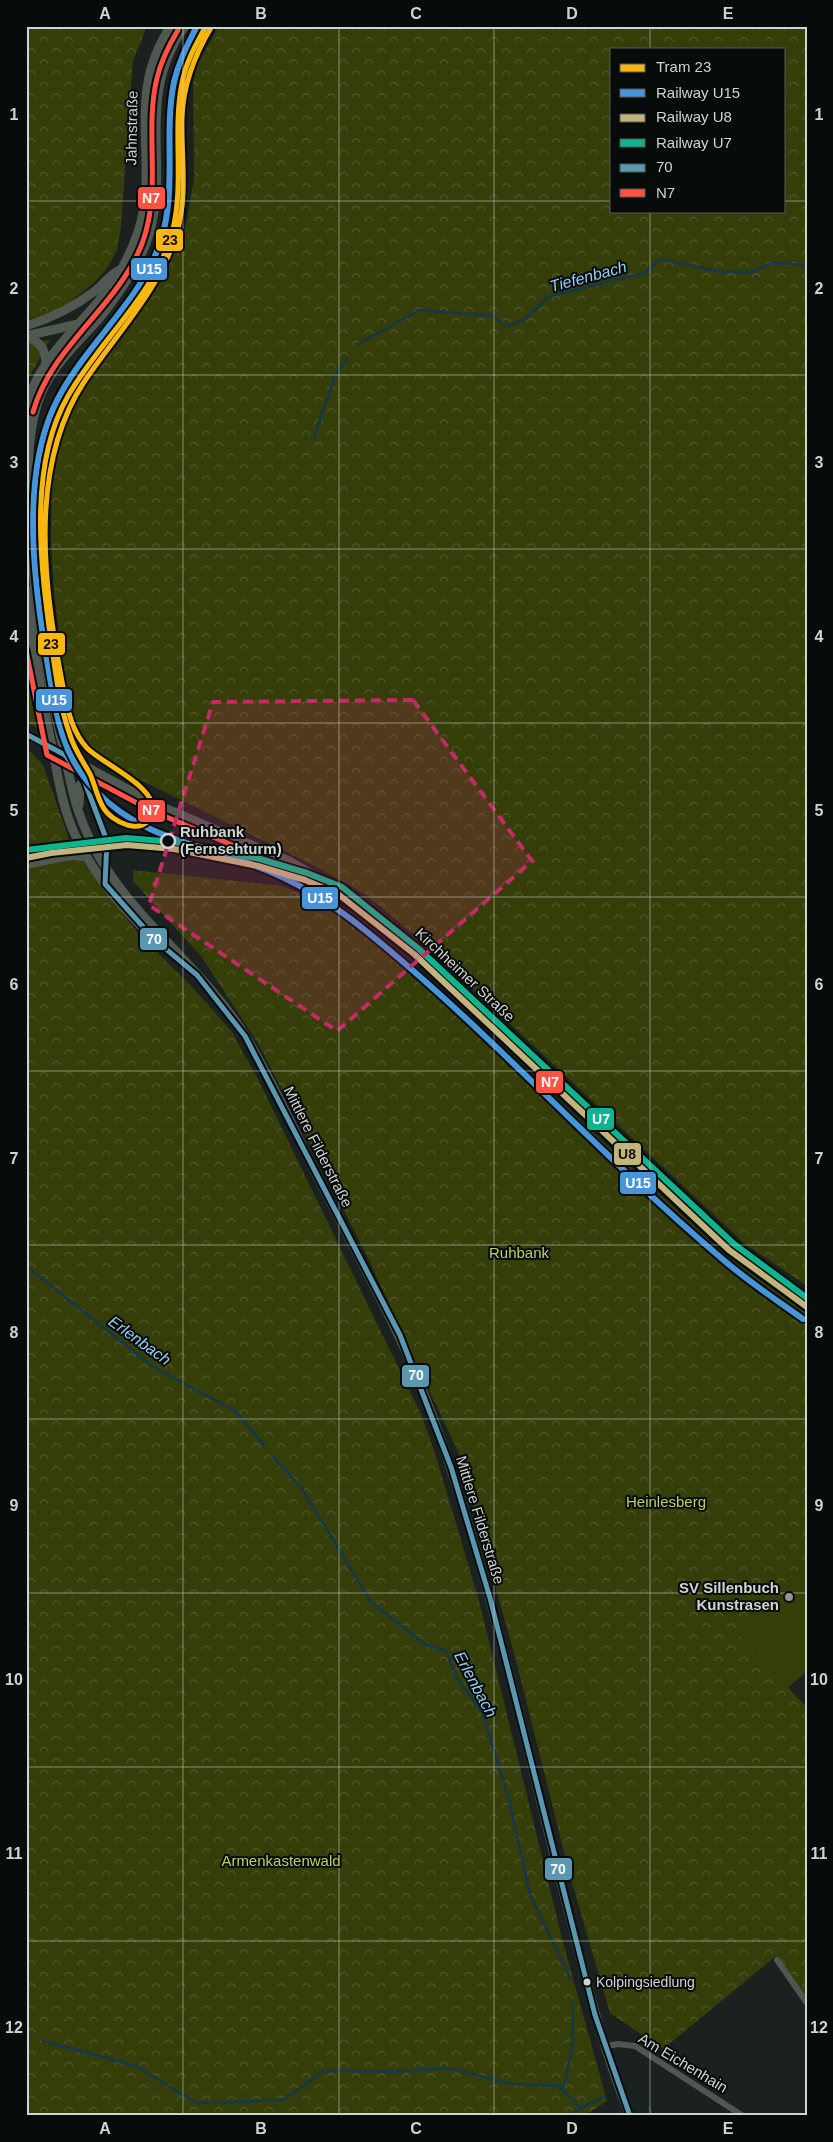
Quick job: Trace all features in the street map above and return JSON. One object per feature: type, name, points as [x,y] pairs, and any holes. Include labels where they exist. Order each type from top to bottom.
[{"type":"main road","name":"Jahnstraße","points":[[122,269],[138,233],[143,208],[145,166],[144,116],[147,80],[160,44],[171,26]]},
{"type":"main road","name":"Jahnstraße","points":[[104,313],[133,269],[150,230],[156,186],[155,116],[157,89],[166,58],[185,26]]},
{"type":"main road","points":[[26,410],[46,362],[102,298],[122,269]]},
{"type":"main road","points":[[26,326],[66,311],[98,288],[110,274],[122,269]]},
{"type":"main road","points":[[27,336],[78,324],[104,313]]},
{"type":"main road","name":"Mittlere Filderstraße","points":[[104,313],[63,358],[48,378],[37,403],[31,433],[28,490],[36,608],[42,652],[78,810],[87,834],[106,869],[157,932],[197,974],[245,1036],[400,1335],[431,1411],[451,1467],[490,1598],[592,2007],[630,2116]]},
{"type":"main road","points":[[27,336],[39,342],[44,350],[46,362]]},
{"type":"main road","name":"Mittlere Filderstraße","points":[[26,589],[52,749],[64,806],[74,834],[88,858],[126,910],[154,938],[197,974]]},
{"type":"main road","name":"Kirchheimer Straße","points":[[26,734],[169,810],[289,861],[361,903],[419,949],[733,1244],[807,1299]]},
{"type":"main road","points":[[78,810],[80,785],[88,777],[100,775]]},
{"type":"main road","points":[[88,858],[106,869]]},
{"type":"street","points":[[26,866],[70,857],[88,858]]},
{"type":"street","points":[[777,1960],[807,2003]]},
{"type":"street","name":"Am Eichenhain","points":[[606,2046],[623,2044],[635,2046],[743,2116]]},
{"type":"highlighted area","points":[[413,700],[532,861],[337,1031],[149,905],[213,702]]},
{"type":"green space","points":[[26,26],[147,26],[133,61],[121,226],[117,250],[108,267],[95,282],[55,314],[26,319]]},
{"type":"green space","points":[[219,26],[807,26],[807,1286],[744,1243],[425,944],[365,894],[313,865],[108,764],[90,745],[74,722],[62,660],[54,592],[51,539],[52,474],[55,449],[62,427],[75,403],[143,305],[171,259],[185,230],[194,179],[193,82],[198,63]]},
{"type":"green space","points":[[50,340],[26,383],[26,342]]},
{"type":"green space","points":[[26,644],[40,723],[37,728],[26,722]]},
{"type":"green space","name":"Armenkastenwald","points":[[26,747],[43,765],[69,839],[89,870],[138,933],[195,990],[232,1032],[258,1079],[421,1414],[434,1450],[478,1597],[564,1946],[607,2101],[584,2116],[26,2116]]},
{"type":"green space","points":[[133,870],[282,886],[320,902],[352,920],[410,962],[725,1255],[807,1314],[807,1564],[735,1630],[807,1708],[807,1999],[776,1956],[663,2049],[610,2013],[570,1876],[518,1668],[458,1452],[365,1252],[259,1045],[201,956],[133,881]]},
{"type":"green space","name":"SV Sillenbuch Kunstrasen","points":[[807,1564],[807,1671],[788,1688],[735,1630]]},
{"type":"waterway","name":"Tiefenbach","points":[[358,344],[420,310],[493,316],[506,326],[522,321],[550,296],[645,273],[660,259],[722,272],[752,272],[770,264],[785,263],[807,266]]},
{"type":"waterway","name":"Tiefenbach","points":[[314,438],[335,375],[347,359]]},
{"type":"waterway","name":"Erlenbach","points":[[26,1266],[152,1366],[235,1411],[265,1446]]},
{"type":"waterway","name":"Erlenbach","points":[[272,1455],[302,1489],[371,1602],[426,1645],[446,1651],[457,1678],[482,1712],[508,1796],[530,1895],[571,1980]]},
{"type":"waterway","points":[[563,2090],[572,2048],[573,2002]]},
{"type":"waterway","points":[[43,2041],[136,2066],[196,2103],[283,2100],[325,2070],[386,2072],[448,2068],[512,2084],[559,2086],[581,2108],[604,2097]]},
{"type":"waterway","points":[[569,2116],[581,2108]]},
{"type":"waterway","points":[[649,2108],[653,2116]]},
{"type":"tram line","name":"23","points":[[206,26],[189,60],[182,83],[178,120],[178,195],[172,233],[164,256],[140,297],[95,356],[68,396],[55,424],[47,455],[42,487],[41,553],[44,586],[55,670],[64,714],[74,745],[90,774],[103,807],[113,818],[135,826],[142,825],[148,821],[152,814],[152,804],[148,795],[128,777],[87,748],[78,736],[67,707],[51,615],[47,574],[45,533],[47,493],[54,454],[66,417],[84,382],[149,292],[160,273],[177,232],[183,190],[182,118],[187,81],[195,58],[212,26]]},
{"type":"rail line","name":"U15","points":[[197,26],[181,60],[174,82],[170,122],[168,203],[160,243],[138,287],[64,387],[53,409],[43,439],[36,471],[33,539],[35,574],[55,706],[69,753],[95,790],[112,806],[131,819],[170,837],[271,872],[314,894],[366,931],[457,1010],[675,1218],[740,1274],[803,1319]]},
{"type":"rail line","name":"U7","points":[[26,850],[126,838],[175,842],[260,859],[307,873],[342,887],[419,949],[734,1244],[807,1298]]},
{"type":"rail line","name":"U8","points":[[26,858],[51,853],[127,845],[174,849],[258,866],[305,880],[338,894],[414,954],[729,1250],[807,1307]]},
{"type":"transit line","name":"N7","points":[[33,412],[42,388],[55,366],[118,286],[132,265],[143,241],[149,221],[151,200],[153,98],[161,65],[168,47],[178,30]]},
{"type":"transit line","name":"N7","points":[[26,650],[47,755],[150,810],[286,868],[357,909],[414,955],[728,1250],[803,1305]]},
{"type":"transit line","name":"70","points":[[26,734],[65,755],[84,780],[107,841],[105,884],[154,939],[197,975],[245,1036],[400,1335],[451,1467],[490,1598],[595,2015],[630,2116]]},
{"type":"place","name":"Ruhbank (Fernsehturm)","points":[[168,841]]},
{"type":"place","name":"SV Sillenbuch Kunstrasen","points":[[789,1597]]},
{"type":"place","name":"Kolpingsiedlung","points":[[587,1982]]},
{"type":"park label","name":"Ruhbank","points":[[519,1253]]},
{"type":"park label","name":"Heinlesberg","points":[[666,1502]]}]
